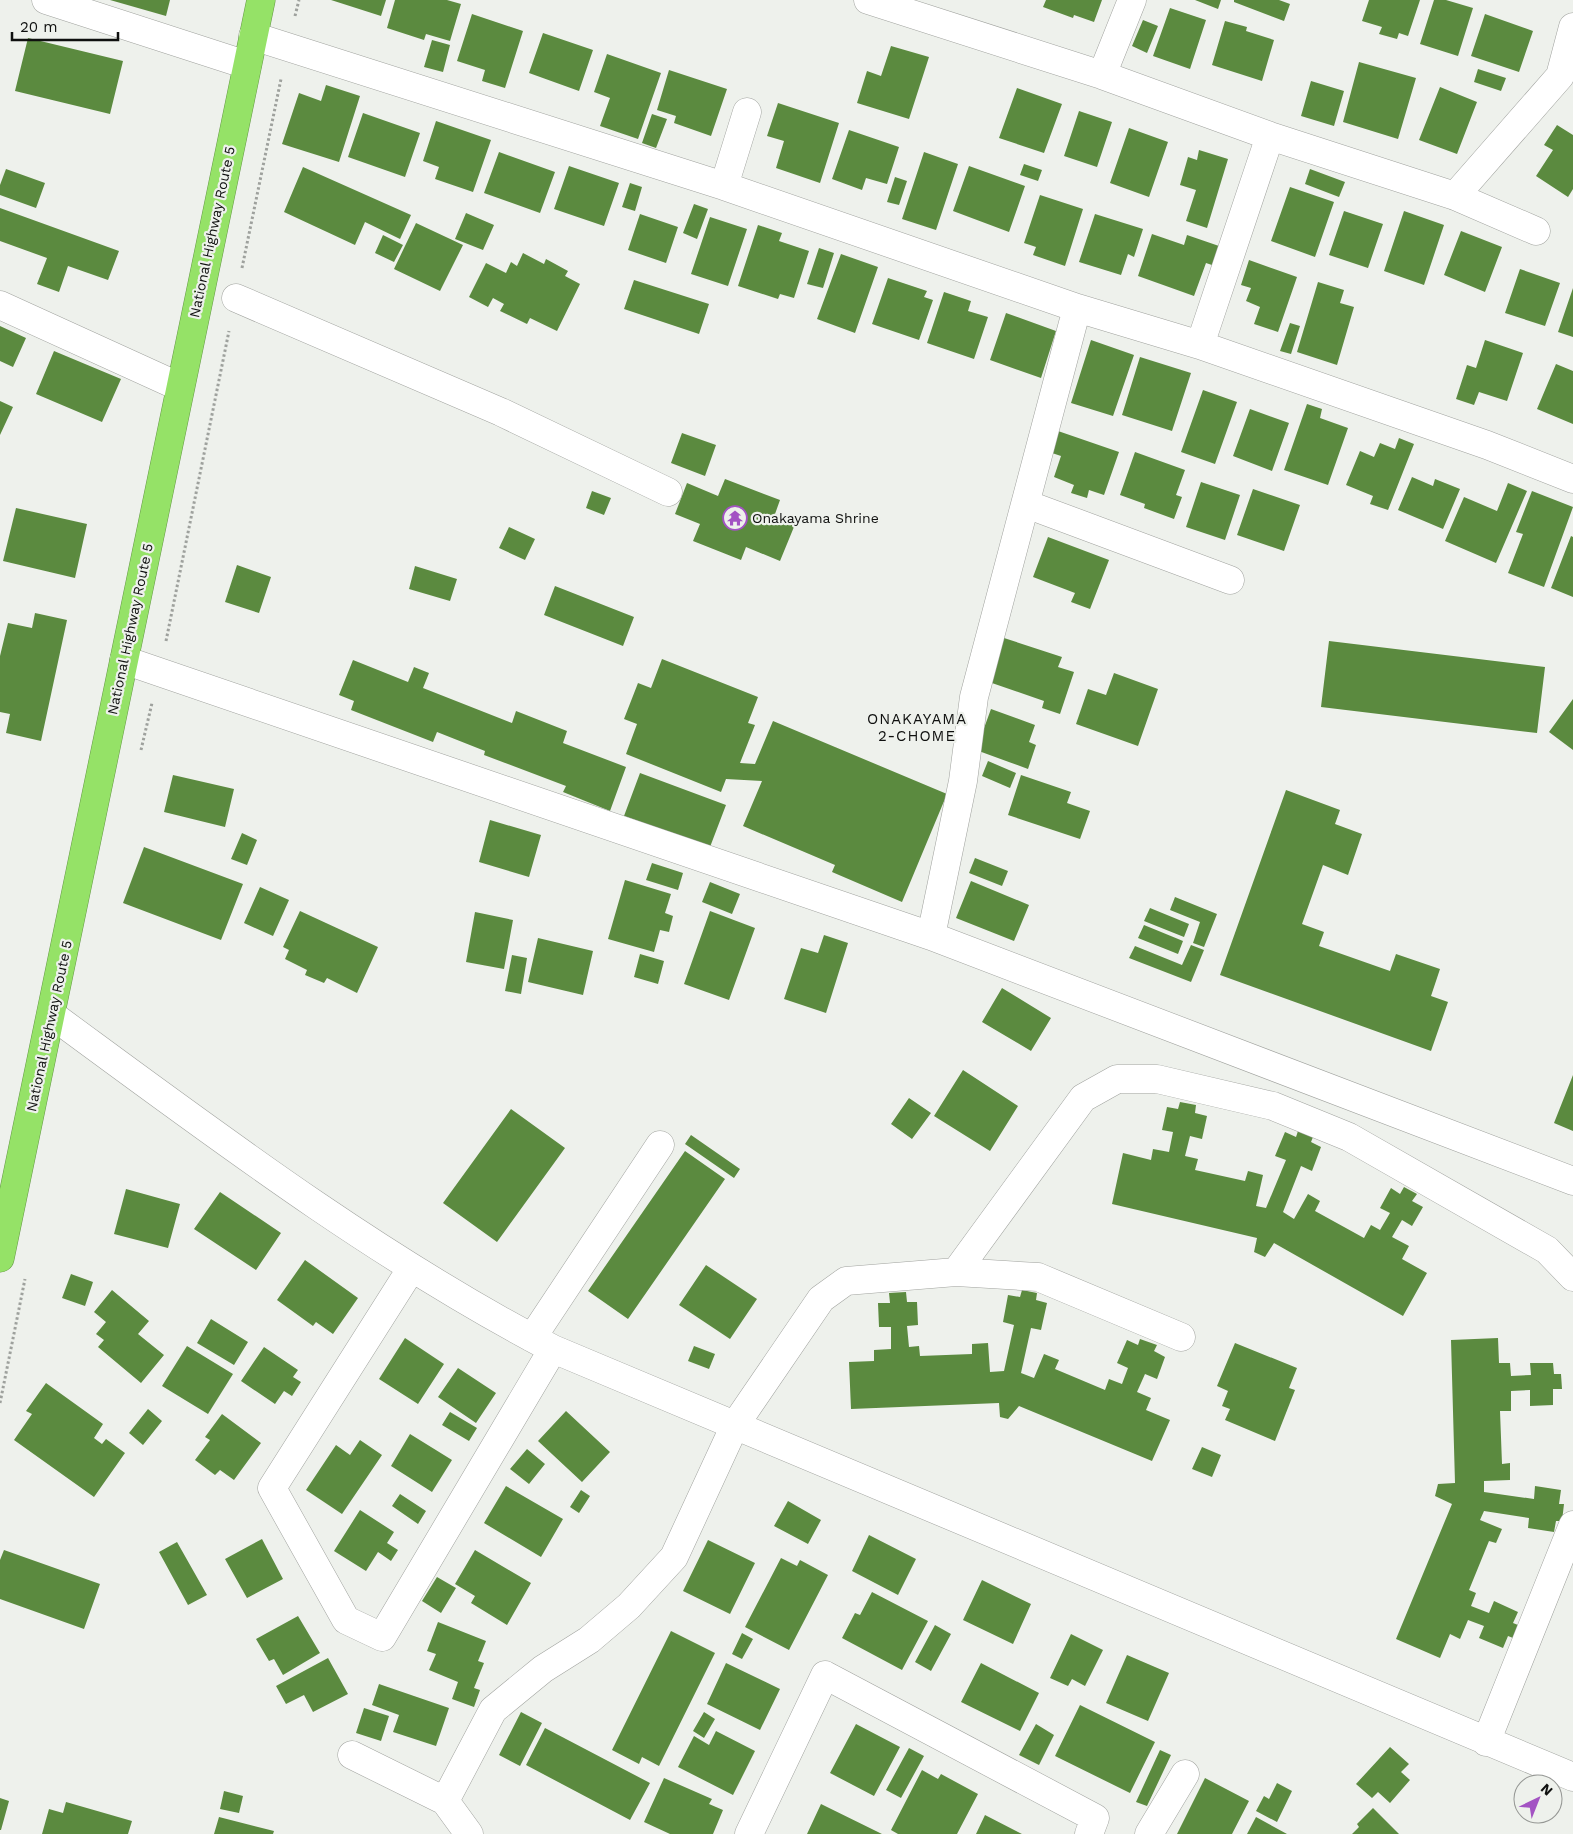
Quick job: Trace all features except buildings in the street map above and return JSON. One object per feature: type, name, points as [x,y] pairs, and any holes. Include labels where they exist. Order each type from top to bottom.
[{"type":"highway","name":"National Highway Route 5","points":[[0,1258],[52,1015],[261,0]]},
{"type":"street","points":[[46,0],[247,65]]},
{"type":"street","points":[[868,0],[1102,75],[1270,136],[1455,196],[1536,231]]},
{"type":"street","points":[[1102,75],[1132,0]]},
{"type":"street","points":[[1455,196],[1560,76],[1573,27]]},
{"type":"street","points":[[253,36],[724,186],[1077,308],[1200,346],[1487,445],[1573,479]]},
{"type":"street","points":[[724,186],[747,112]]},
{"type":"street","points":[[1200,346],[1270,136]]},
{"type":"street","points":[[236,298],[492,408],[668,492]]},
{"type":"street","points":[[0,305],[180,387]]},
{"type":"street","points":[[931,936],[963,781],[974,697],[1077,308]]},
{"type":"street","points":[[1026,504],[1230,580]]},
{"type":"street","points":[[124,660],[931,936],[1573,1181]]},
{"type":"street","points":[[52,1015],[283,1181],[411,1269],[484,1313],[542,1344],[1573,1778]]},
{"type":"street","points":[[956,1272],[1083,1098],[1116,1079],[1157,1079],[1273,1106],[1348,1137],[1547,1250],[1573,1277]]},
{"type":"street","points":[[411,1269],[272,1488],[346,1620],[382,1636],[542,1344],[660,1146]]},
{"type":"street","points":[[445,1801],[493,1710],[543,1669],[589,1640],[629,1606],[674,1557],[735,1425],[821,1299],[846,1280],[956,1272],[1038,1277],[1181,1337]]},
{"type":"street","points":[[1486,1742],[1573,1524]]},
{"type":"street","points":[[749,1834],[826,1676],[1095,1818],[1088,1834]]},
{"type":"street","points":[[352,1755],[445,1801],[469,1834]]},
{"type":"street","points":[[1149,1834],[1185,1774]]},
{"type":"path","points":[[139,759],[159,672],[299,0]]},
{"type":"place","name":"Onakayama Shrine","points":[[735,518]]},
{"type":"district","name":"ONAKAYAMA 2-CHOME","points":[[917,728]]}]
